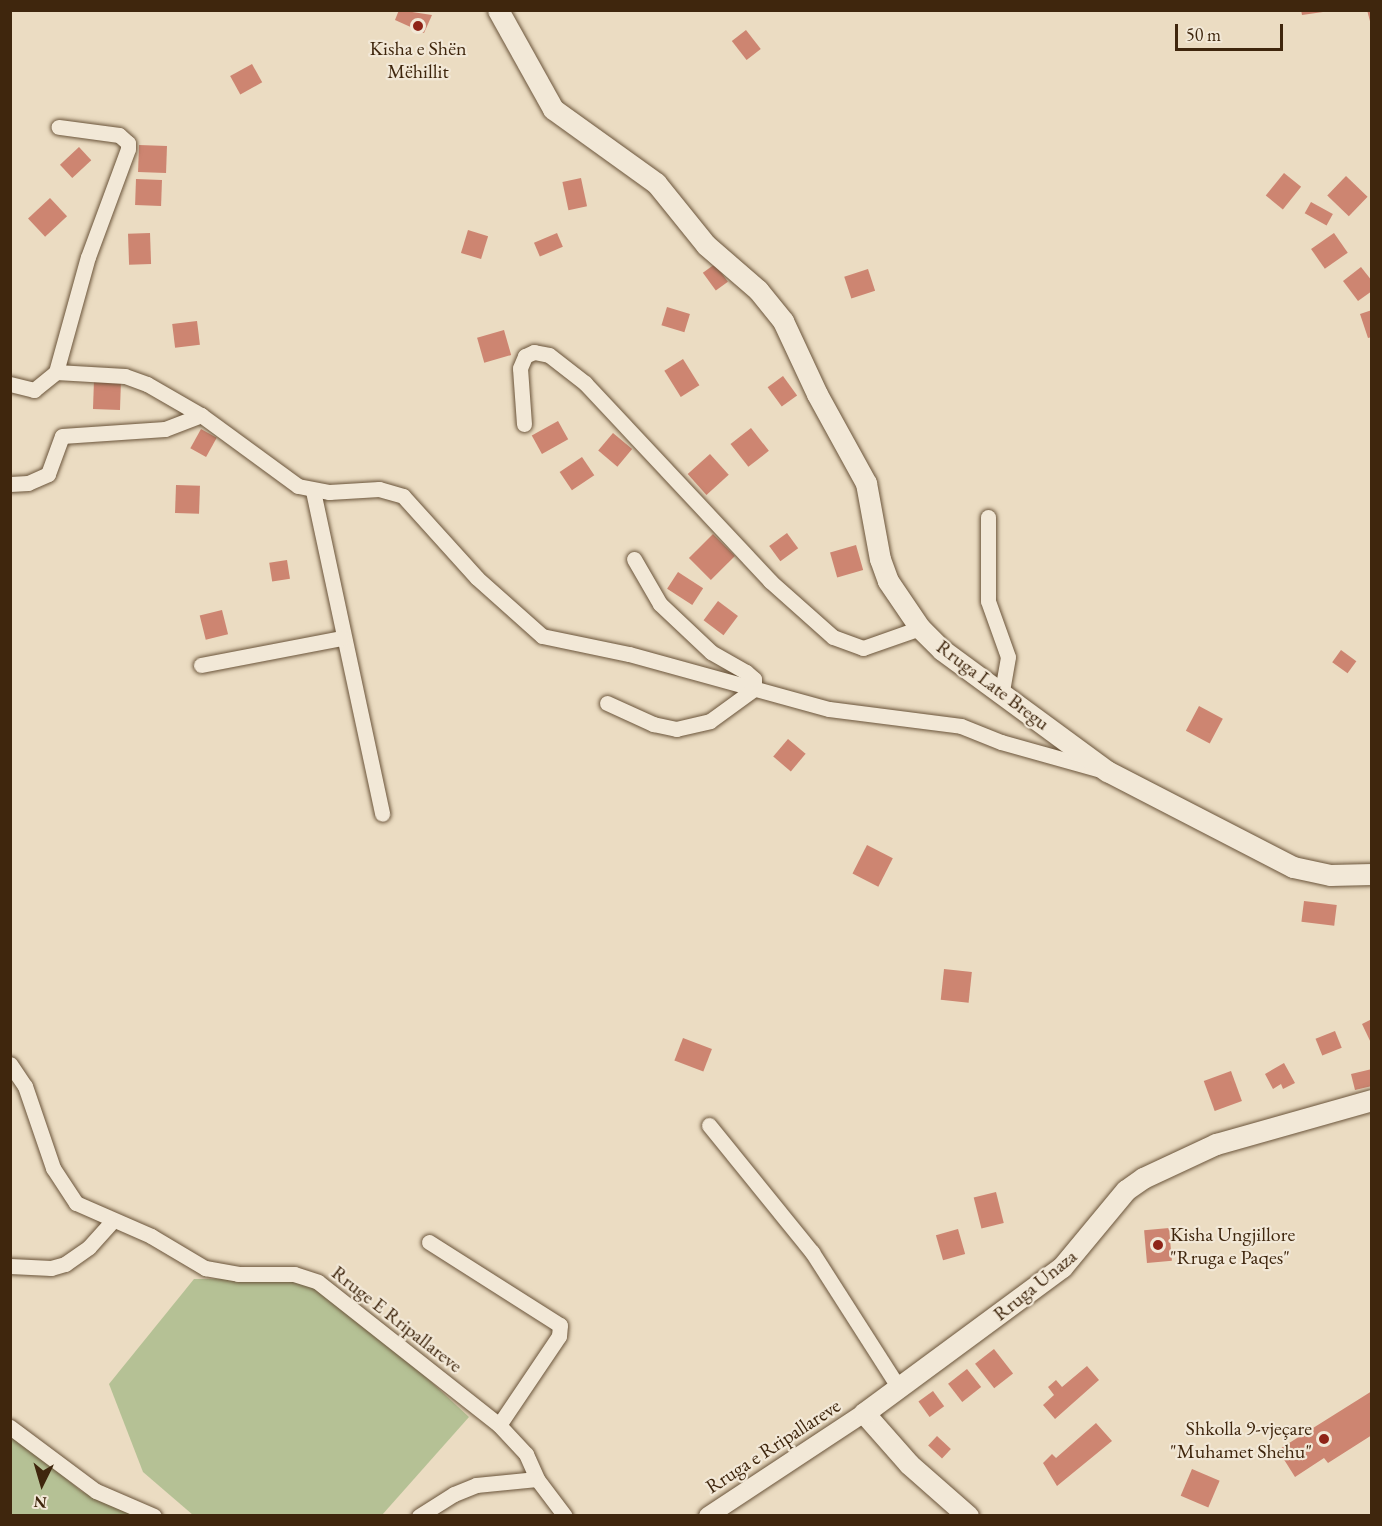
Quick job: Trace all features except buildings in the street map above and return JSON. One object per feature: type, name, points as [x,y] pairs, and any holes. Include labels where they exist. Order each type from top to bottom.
[{"type":"main road","name":"Rruga Late Bregu","points":[[498,10],[553,109],[656,183],[706,245],[758,290],[783,321],[817,394],[866,483],[880,559],[888,581],[920,628],[956,661],[1002,691],[1107,771],[1293,867],[1330,875],[1371,874]]},
{"type":"main road","name":"Rruga Unaza","points":[[864,1413],[1062,1267],[1126,1190],[1143,1178],[1216,1144],[1371,1100]]},
{"type":"main road","points":[[864,1413],[909,1464],[968,1515]]},
{"type":"street","points":[[10,384],[34,390],[56,372],[88,257],[128,143],[119,135],[59,127]]},
{"type":"street","points":[[524,424],[520,368],[525,356],[534,352],[549,356],[585,383],[770,581],[833,637],[864,648],[920,628]]},
{"type":"street","points":[[56,372],[125,376],[147,384],[201,415],[283,477],[313,491],[379,489],[403,496],[477,578],[542,636],[629,654],[829,709],[961,726],[1001,742],[1107,771]]},
{"type":"street","points":[[10,484],[39,480],[48,474],[62,436],[165,429],[201,415]]},
{"type":"street","points":[[313,491],[342,638],[382,814]]},
{"type":"street","points":[[988,517],[987,601],[1008,657],[1002,691]]},
{"type":"street","points":[[634,559],[660,604],[711,652],[746,672],[754,680],[754,689]]},
{"type":"street","points":[[201,665],[342,638]]},
{"type":"street","points":[[607,703],[653,724],[676,729],[710,721],[754,689]]},
{"type":"street","name":"Rruge E Rripallareve","points":[[10,1064],[25,1086],[49,1158],[67,1194],[76,1203],[220,1272],[307,1276],[499,1425],[526,1454],[537,1479]]},
{"type":"street","points":[[709,1125],[812,1252],[899,1388]]},
{"type":"street","points":[[10,1266],[51,1268],[65,1264],[89,1247],[113,1220]]},
{"type":"street","points":[[429,1242],[560,1325],[559,1336],[499,1425]]},
{"type":"street","name":"Rruga e Rripallareve","points":[[708,1515],[864,1413]]},
{"type":"street","points":[[10,1427],[96,1491],[154,1515]]},
{"type":"street","points":[[419,1515],[454,1494],[476,1485],[537,1479],[565,1515]]},
{"type":"green space","points":[[301,1278],[427,1378],[469,1417],[382,1515],[193,1515],[143,1472],[109,1384],[194,1279]]},
{"type":"green space","points":[[10,1431],[81,1491],[132,1515],[11,1515]]},
{"type":"place","name":"Kisha e Shën Mëhillit","points":[[418,26]]},
{"type":"place","name":"Kisha Ungjillore \"Rruga e Paqes\"","points":[[1158,1245]]},
{"type":"place","name":"Shkolla 9-vjeçare \"Muhamet Shehu\"","points":[[1324,1439]]}]
